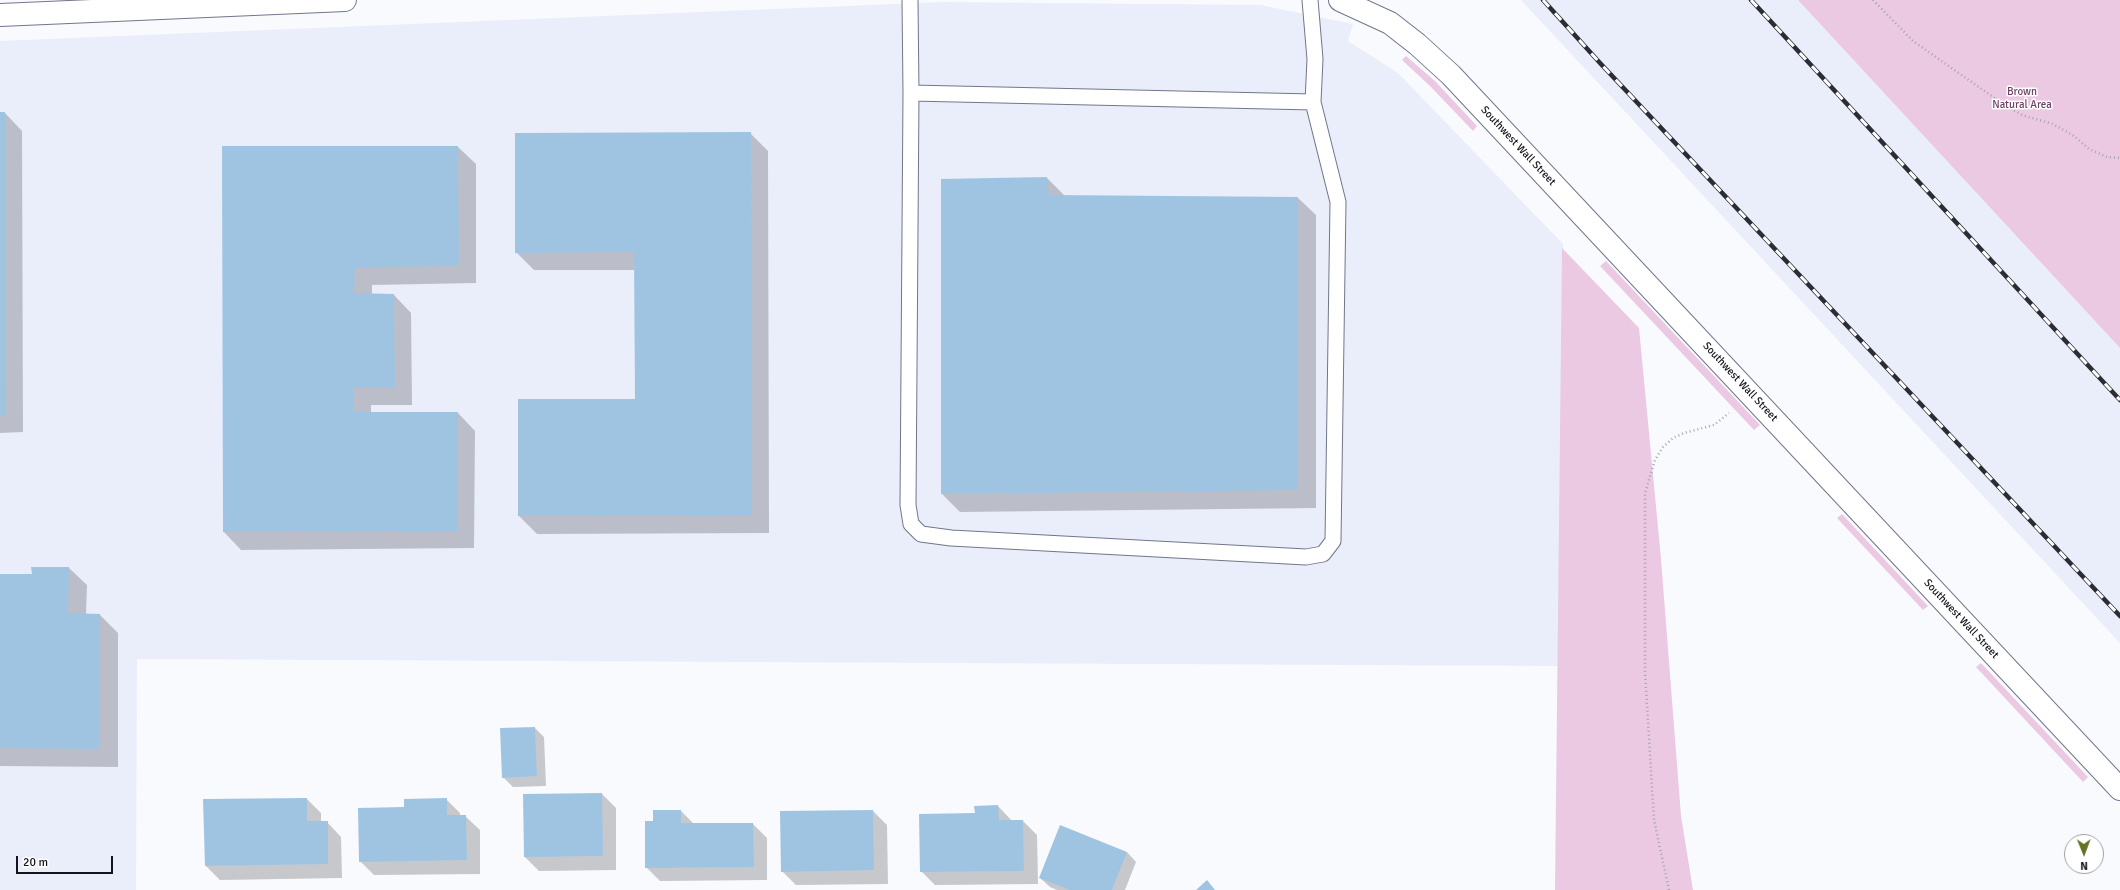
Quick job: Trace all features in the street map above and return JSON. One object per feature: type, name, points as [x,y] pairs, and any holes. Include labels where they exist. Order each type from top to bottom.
[{"type":"street","points":[[0,15],[346,0]]},
{"type":"street","name":"Southwest Wall Street","points":[[1340,0],[1390,23],[1417,44],[1451,75],[2120,789]]},
{"type":"lane","points":[[910,0],[911,93],[908,497],[911,524],[921,534],[951,538],[1306,557],[1323,554],[1333,541],[1338,226],[1338,202],[1313,102],[1316,59],[1310,0]]},
{"type":"lane","points":[[911,93],[1313,102]]},
{"type":"path","points":[[1873,0],[1913,41],[2003,104],[2022,115],[2054,124],[2074,136],[2089,149],[2107,157],[2120,158]]},
{"type":"path","points":[[1669,890],[1654,820],[1645,672],[1645,493],[1655,460],[1663,447],[1673,438],[1684,433],[1714,425],[1730,413]]},
{"type":"shaded area","points":[[1521,0],[1798,0],[2120,348],[2120,643]]},
{"type":"shaded area","points":[[943,2],[1261,5],[1353,24],[1348,41],[1398,73],[1563,244],[1559,666],[137,659],[136,890],[0,890],[0,41]]},
{"type":"green space","name":"Brown Natural Area","points":[[1798,0],[2120,0],[2120,348]]},
{"type":"green space","points":[[1406,56],[1435,81],[1477,126],[1473,131],[1430,86],[1402,60]]},
{"type":"green space","points":[[1562,248],[1639,328],[1661,559],[1681,816],[1693,890],[1555,890]]},
{"type":"green space","points":[[1606,261],[1760,425],[1754,430],[1600,266]]},
{"type":"green space","points":[[1842,514],[1928,606],[1923,610],[1837,518]]},
{"type":"green space","points":[[1981,663],[2088,777],[2083,782],[1976,667]]},
{"type":"building","points":[[0,112],[5,112],[6,415],[0,415]]},
{"type":"building","points":[[751,132],[752,515],[518,516],[518,399],[635,399],[634,252],[515,253],[515,133]]},
{"type":"building","points":[[222,146],[458,146],[459,266],[355,267],[354,293],[394,294],[395,387],[354,388],[353,412],[458,412],[457,531],[223,532]]},
{"type":"building","points":[[1047,177],[1049,195],[1298,197],[1298,490],[941,494],[941,179]]},
{"type":"building","points":[[31,567],[69,567],[68,613],[100,614],[100,749],[0,748],[0,574],[32,574]]},
{"type":"building","points":[[535,727],[537,776],[502,778],[500,728]]},
{"type":"building","points":[[602,793],[603,856],[524,857],[523,794]]},
{"type":"building","points":[[307,798],[307,821],[328,821],[328,864],[205,866],[203,799]]},
{"type":"building","points":[[447,798],[447,815],[466,815],[467,860],[359,862],[358,808],[404,807],[404,799]]},
{"type":"building","points":[[998,805],[999,820],[1023,820],[1024,871],[920,872],[919,814],[975,813],[974,806]]},
{"type":"building","points":[[653,810],[681,810],[681,823],[753,823],[754,867],[645,868],[645,821],[653,821]]},
{"type":"building","points":[[873,810],[874,870],[781,872],[780,811]]},
{"type":"building","points":[[1060,825],[1127,852],[1112,890],[1070,890],[1039,878]]},
{"type":"building","points":[[1207,880],[1215,890],[1196,890]]},
{"type":"railway","points":[[1543,0],[1600,63],[2120,616]]},
{"type":"railway","points":[[1751,0],[2120,400]]}]
